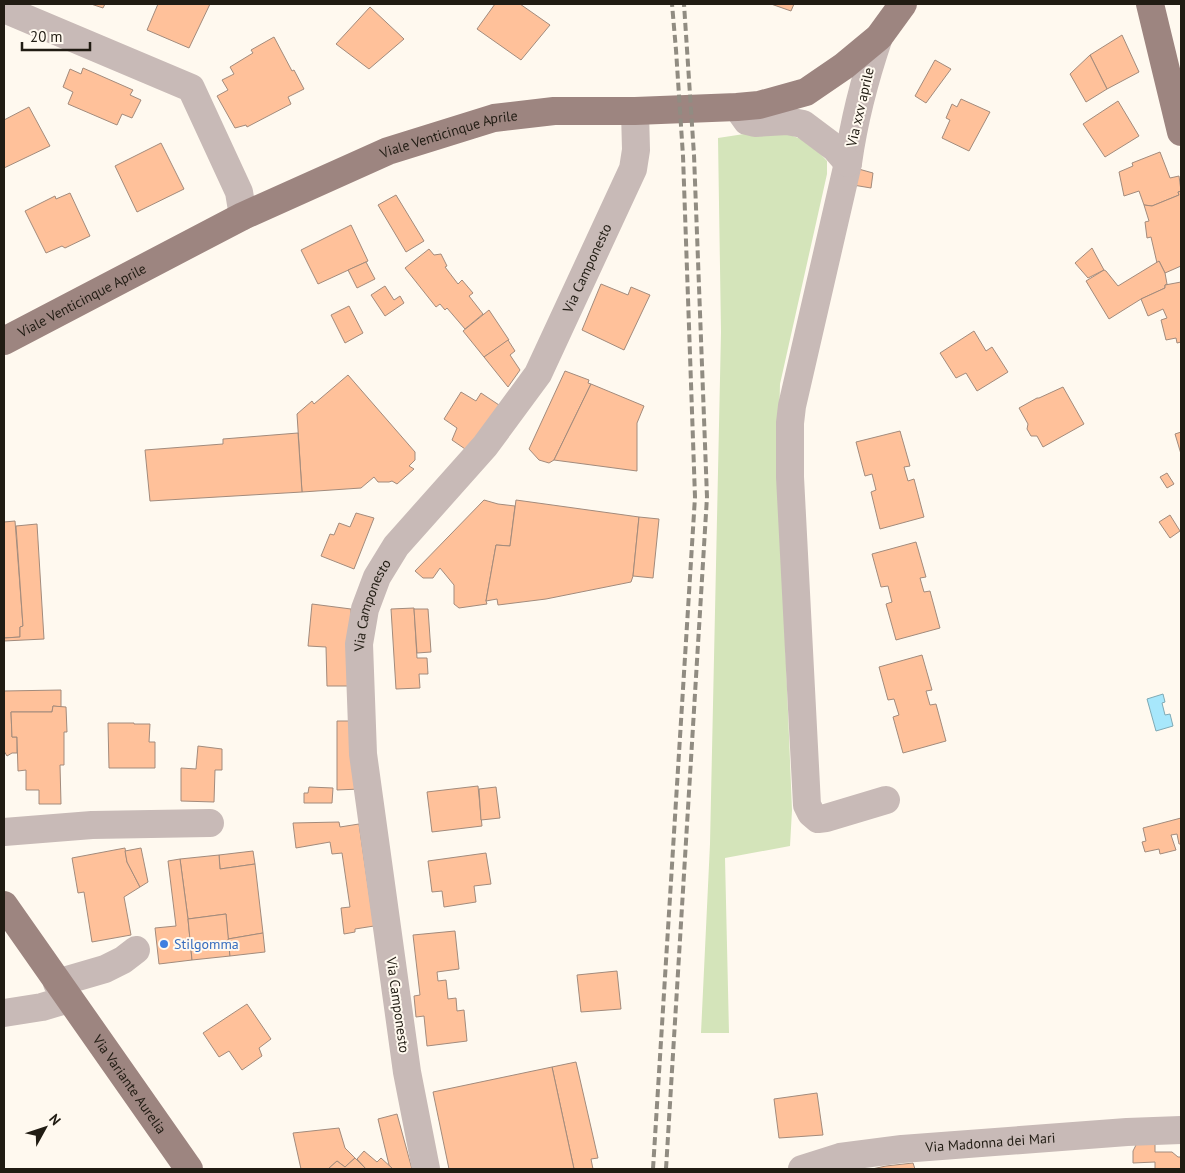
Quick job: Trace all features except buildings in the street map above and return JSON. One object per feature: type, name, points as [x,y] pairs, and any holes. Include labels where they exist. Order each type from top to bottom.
[{"type":"main road","name":"Viale Venticinque Aprile","points":[[4,342],[243,216],[382,154],[494,118],[554,112],[737,107],[759,104],[806,92],[844,66],[878,37],[904,4]]},
{"type":"main road","points":[[1150,4],[1181,132]]},
{"type":"main road","name":"Via Variante Aurelia","points":[[4,905],[189,1169]]},
{"type":"street","points":[[4,9],[191,88],[239,192],[243,216]]},
{"type":"street","name":"Via xxv aprile","points":[[848,163],[866,76],[878,37]]},
{"type":"street","name":"Via xxv aprile","points":[[737,107],[747,120],[755,123],[787,121],[803,124],[835,148],[848,163]]},
{"type":"street","name":"Via Camponesto","points":[[426,1169],[407,1072],[363,754],[360,644],[365,609],[377,577],[396,546],[485,446],[538,374],[633,169],[636,150],[635,111]]},
{"type":"street","points":[[848,163],[792,406],[790,423],[790,477],[807,805],[811,813],[818,819],[886,800]]},
{"type":"street","points":[[4,832],[92,825],[210,823]]},
{"type":"street","points":[[4,1013],[42,1007],[63,991],[124,960],[136,950]]},
{"type":"street","name":"Via Madonna dei Mari","points":[[802,1169],[840,1157],[902,1150],[1127,1132],[1181,1130]]},
{"type":"green space","points":[[785,133],[809,142],[827,161],[827,174],[780,384],[778,465],[792,810],[790,846],[725,858],[729,1033],[701,1033],[710,844],[721,332],[718,138],[744,134]]},
{"type":"water","points":[[1163,694],[1165,702],[1162,703],[1165,715],[1170,714],[1173,726],[1156,731],[1147,699]]},
{"type":"railway","points":[[653,1169],[695,497],[683,156],[672,4]]},
{"type":"railway","points":[[666,1169],[707,497],[694,155],[684,4]]},
{"type":"place","name":"Stilgomma","points":[[164,944]]}]
